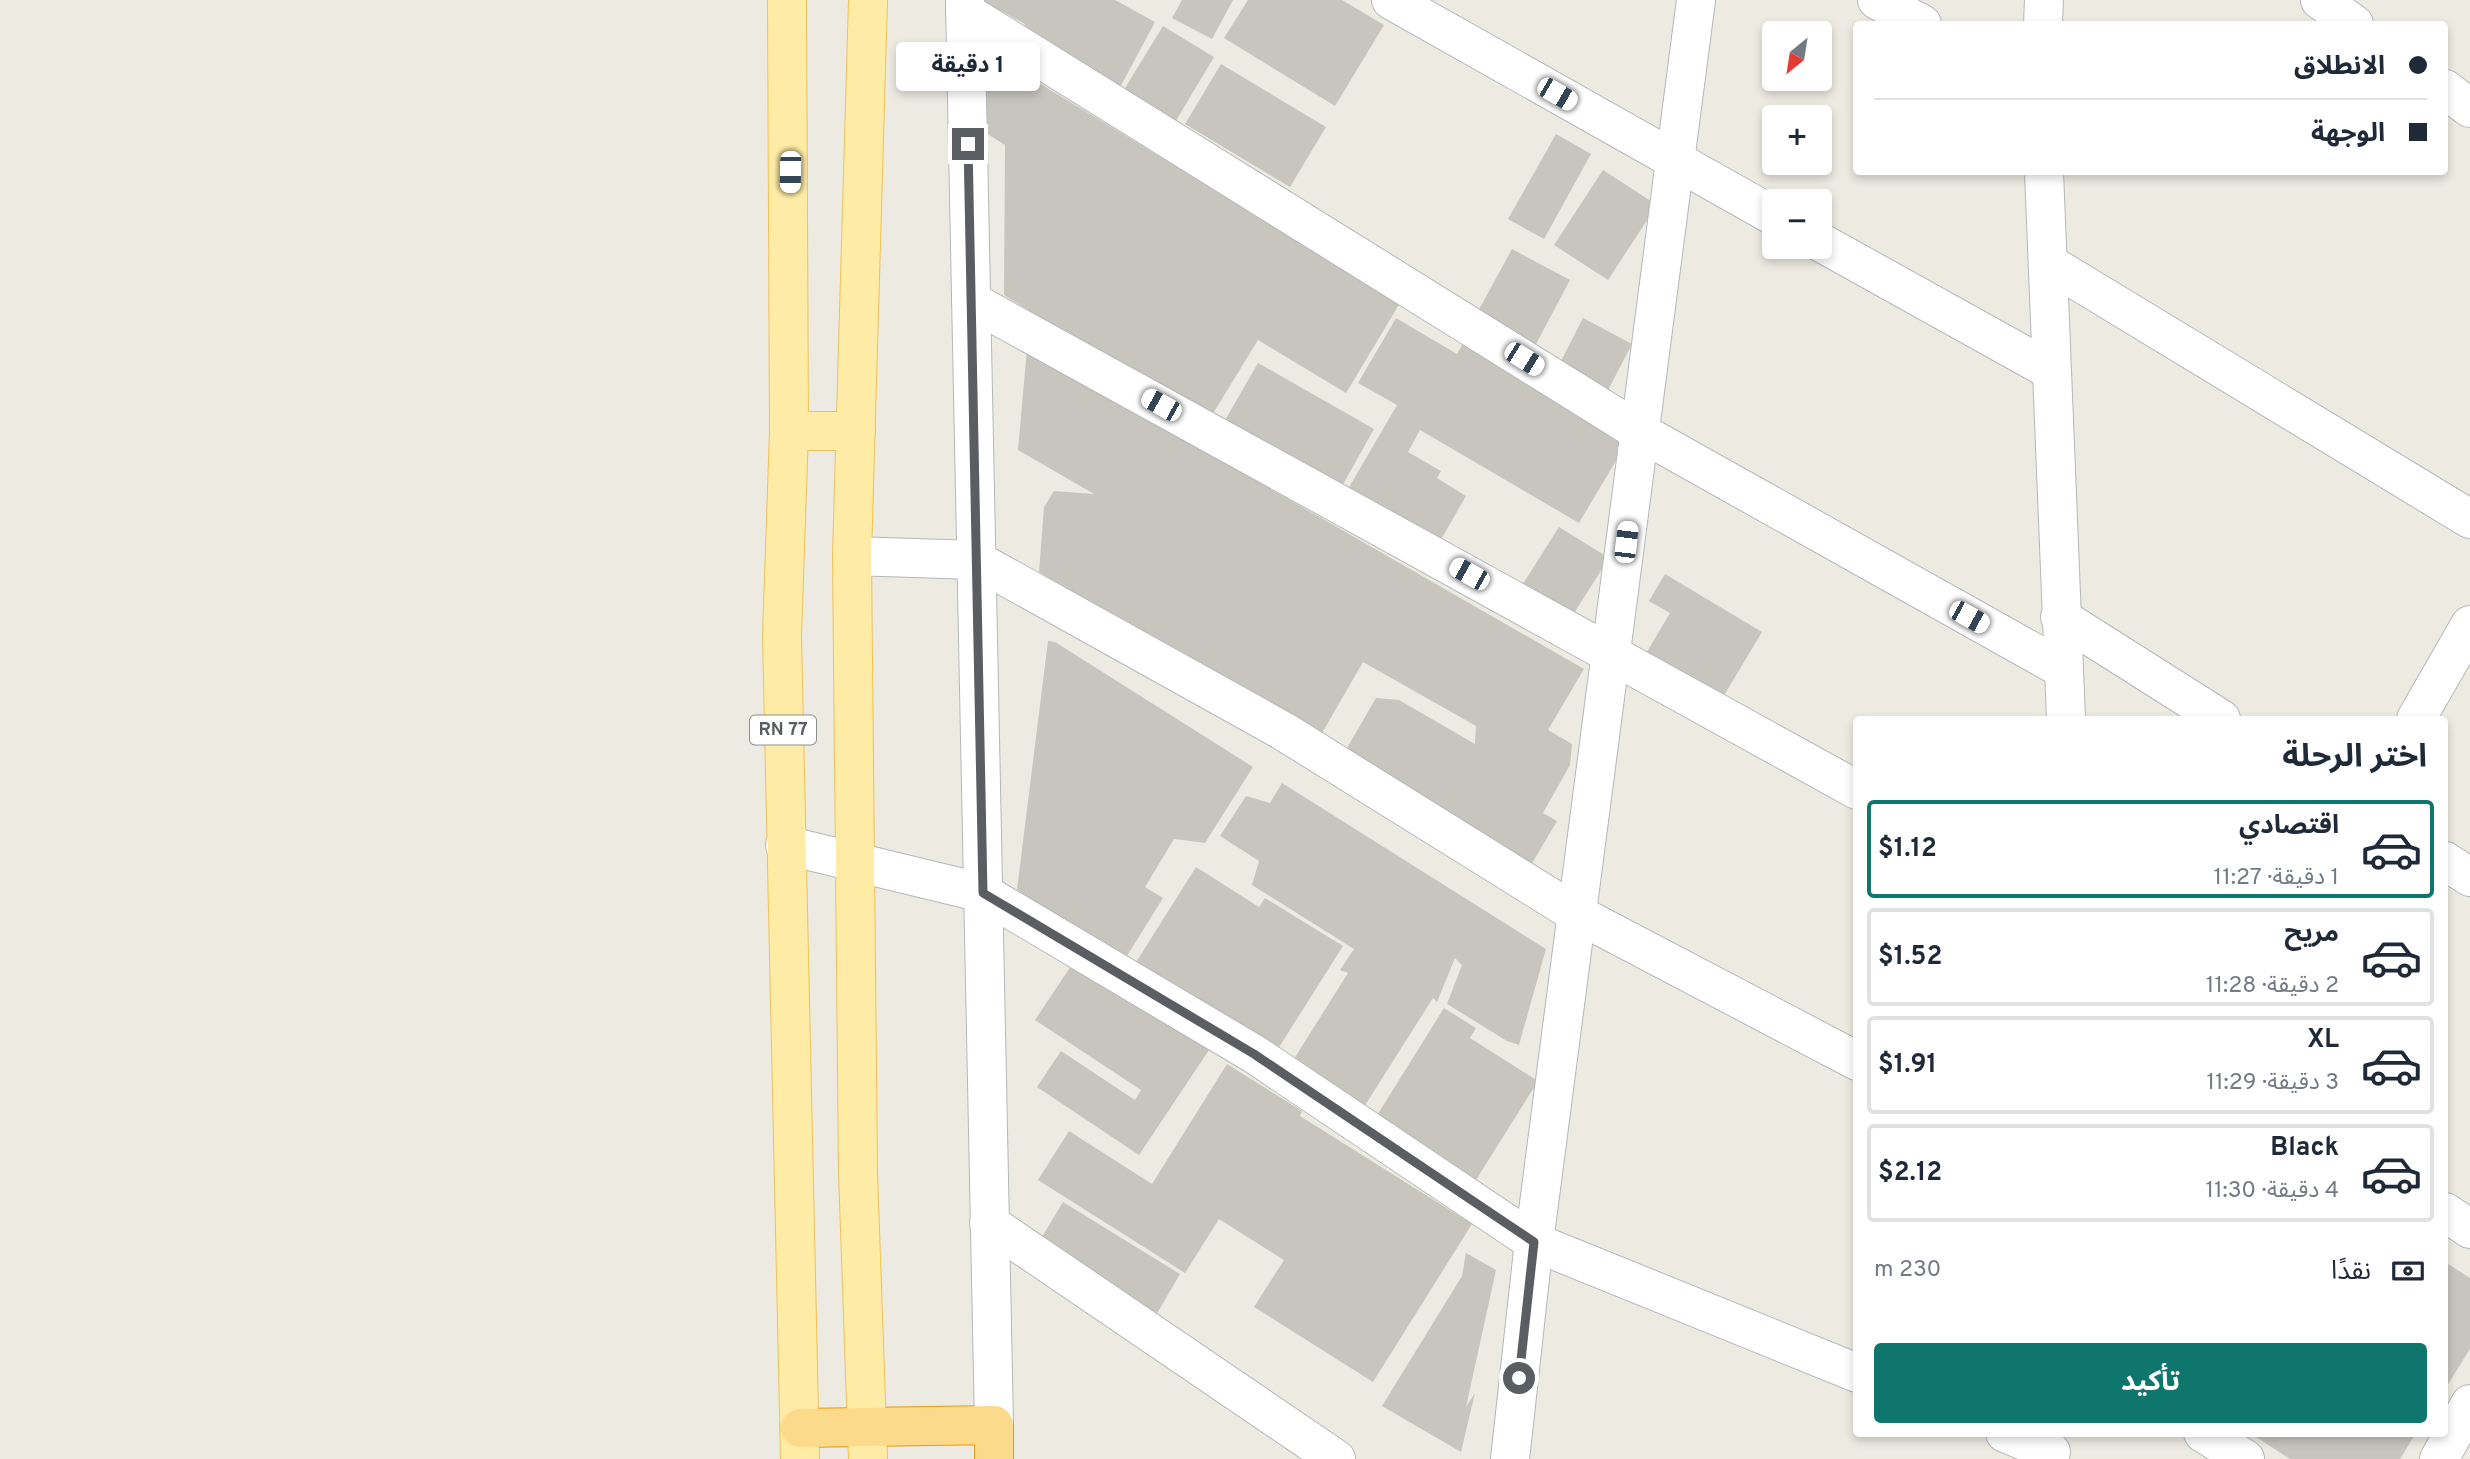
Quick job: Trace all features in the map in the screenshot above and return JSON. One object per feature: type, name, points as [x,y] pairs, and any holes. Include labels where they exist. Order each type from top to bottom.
[{"type":"highway","points":[[800,1443],[994,1442]]},
{"type":"main road","name":"RN 77","points":[[788,0],[789,431],[782,636],[800,1443]]},
{"type":"main road","points":[[868,0],[852,556],[858,1172],[868,1443]]},
{"type":"main road","points":[[789,431],[856,431]]},
{"type":"street","points":[[1391,0],[1762,209]]},
{"type":"street","points":[[1510,1459],[1534,1242],[1696,0]]},
{"type":"street","points":[[1877,0],[1916,21]]},
{"type":"street","points":[[2043,21],[2044,0]]},
{"type":"street","points":[[2320,0],[2350,21]]},
{"type":"street","points":[[965,6],[994,1442]]},
{"type":"street","points":[[965,6],[1640,432],[2063,669]]},
{"type":"street","points":[[2448,91],[2470,107]]},
{"type":"street","points":[[2044,175],[2066,716]]},
{"type":"street","points":[[1832,249],[2052,371]]},
{"type":"street","points":[[2048,263],[2470,519]]},
{"type":"street","points":[[971,301],[1853,788]]},
{"type":"street","points":[[852,556],[976,559],[1283,731],[1577,914],[1853,1059]]},
{"type":"street","points":[[2060,617],[2216,716]]},
{"type":"street","points":[[2418,716],[2470,625]]},
{"type":"street","points":[[785,845],[983,893],[1254,1054],[1534,1242],[1853,1371]]},
{"type":"street","points":[[2448,863],[2470,877]]},
{"type":"street","points":[[2448,1214],[2470,1229]]},
{"type":"street","points":[[989,1223],[1336,1459]]},
{"type":"street","points":[[2439,1459],[2470,1404]]},
{"type":"street","points":[[2018,1437],[2054,1448]]},
{"type":"street","points":[[2209,1437],[2245,1459]]},
{"type":"building","points":[[981,0],[1115,0],[1155,22],[1117,93],[1019,36],[1025,24]]},
{"type":"building","points":[[1182,0],[1233,0],[1212,39],[1172,18]]},
{"type":"building","points":[[1248,0],[1342,0],[1384,25],[1335,106],[1224,38]]},
{"type":"building","points":[[1163,26],[1214,57],[1174,124],[1122,93]]},
{"type":"building","points":[[1003,61],[1400,303],[1346,393],[1258,340],[1209,420],[1004,295],[1005,145],[981,130],[981,97]]},
{"type":"building","points":[[1221,64],[1326,127],[1290,187],[1185,124]]},
{"type":"building","points":[[1556,134],[1591,154],[1544,239],[1508,219]]},
{"type":"building","points":[[1603,170],[1657,205],[1608,280],[1554,245]]},
{"type":"building","points":[[1512,249],[1570,280],[1535,346],[1476,315]]},
{"type":"building","points":[[1396,318],[1457,354],[1465,340],[1630,437],[1579,523],[1420,430],[1408,452],[1441,471],[1437,478],[1466,496],[1435,550],[1344,496],[1397,405],[1358,383]]},
{"type":"building","points":[[1583,318],[1632,344],[1606,394],[1558,367]]},
{"type":"building","points":[[1027,349],[1584,669],[1548,730],[1572,744],[1570,765],[1543,813],[1557,821],[1531,865],[1340,760],[1376,698],[1399,700],[1475,744],[1476,726],[1363,662],[1318,740],[1039,572],[1044,507],[1054,491],[1094,494],[1018,450]]},
{"type":"building","points":[[1258,363],[1374,429],[1337,495],[1220,429]]},
{"type":"building","points":[[1559,527],[1609,558],[1571,618],[1521,587]]},
{"type":"building","points":[[1665,574],[1762,632],[1723,697],[1647,652],[1670,613],[1649,601]]},
{"type":"building","points":[[1048,641],[1055,642],[1253,767],[1205,843],[1174,839],[1145,887],[1163,898],[1125,959],[1017,890]]},
{"type":"building","points":[[1282,783],[1546,949],[1519,1045],[1507,1041],[1447,1004],[1462,965],[1455,958],[1437,1002],[1433,998],[1364,1107],[1292,1062],[1348,973],[1340,970],[1354,949],[1252,885],[1259,861],[1220,836],[1246,796],[1270,803]]},
{"type":"building","points":[[1196,867],[1259,907],[1265,898],[1343,946],[1276,1052],[1135,964]]},
{"type":"building","points":[[1077,957],[1211,1047],[1139,1155],[1037,1087],[1061,1051],[1135,1100],[1141,1090],[1035,1020]]},
{"type":"building","points":[[1444,1008],[1476,1028],[1470,1038],[1538,1081],[1476,1180],[1376,1117]]},
{"type":"building","points":[[1227,1064],[1302,1111],[1300,1116],[1472,1224],[1373,1382],[1254,1307],[1284,1260],[1219,1219],[1185,1273],[1038,1180],[1069,1131],[1152,1184]]},
{"type":"building","points":[[1063,1202],[1180,1274],[1152,1322],[1034,1250]]},
{"type":"building","points":[[1466,1253],[1496,1270],[1466,1407],[1475,1393],[1461,1452],[1382,1406],[1462,1276]]},
{"type":"building","points":[[2448,1264],[2470,1278],[2470,1349],[2448,1384]]},
{"type":"building","points":[[2256,1437],[2414,1437],[2400,1459],[2290,1459]]},
{"type":"route","points":[[968,144],[983,893],[1254,1054],[1534,1242],[1519,1378]]}]
